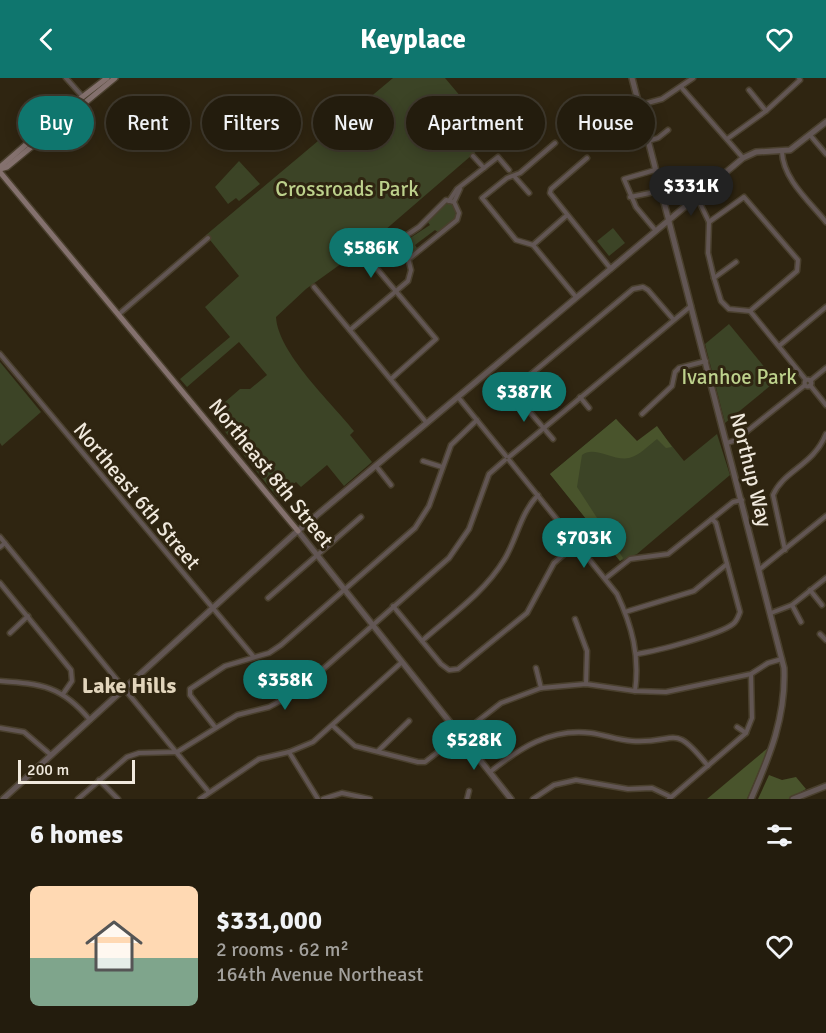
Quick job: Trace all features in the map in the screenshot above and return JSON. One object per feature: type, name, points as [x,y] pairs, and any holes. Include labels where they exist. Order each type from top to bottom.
[{"type":"main road","points":[[83,96],[107,78]]},
{"type":"main road","points":[[0,170],[115,78]]},
{"type":"main road","points":[[0,170],[22,150]]},
{"type":"main road","name":"Northeast 8th Street","points":[[0,170],[298,531]]},
{"type":"street","points":[[66,78],[81,96]]},
{"type":"street","name":"Northup Way","points":[[632,78],[637,96]]},
{"type":"street","points":[[655,101],[662,99],[693,78]]},
{"type":"street","points":[[728,139],[766,111],[800,79]]},
{"type":"street","points":[[681,87],[743,158]]},
{"type":"street","points":[[749,90],[766,111]]},
{"type":"street","points":[[2,797],[126,688],[298,531],[743,158],[754,152],[782,152],[794,148],[826,122]]},
{"type":"street","points":[[655,139],[668,130]]},
{"type":"street","points":[[810,135],[826,154]]},
{"type":"street","points":[[555,143],[482,198],[516,240],[533,245],[576,297]]},
{"type":"street","name":"Northup Way","points":[[650,150],[782,659],[784,696],[780,723],[751,799]]},
{"type":"street","points":[[782,152],[783,164],[790,176],[826,222]]},
{"type":"street","points":[[473,156],[484,168]]},
{"type":"street","points":[[350,330],[396,292],[411,276],[408,258],[398,250],[398,241],[419,227],[439,204],[452,201],[461,188],[498,157],[509,170]]},
{"type":"street","points":[[587,158],[550,189],[550,193],[610,269]]},
{"type":"street","points":[[656,170],[624,179],[630,197],[656,231]]},
{"type":"street","points":[[514,176],[529,193]]},
{"type":"street","points":[[630,197],[650,193]]},
{"type":"street","points":[[697,197],[709,222],[708,253],[724,306],[734,310],[750,311],[797,271],[799,264],[796,256],[744,197],[709,222]]},
{"type":"street","points":[[408,258],[455,224],[459,213],[452,201]]},
{"type":"street","points":[[533,245],[566,216]]},
{"type":"street","points":[[118,314],[208,238]]},
{"type":"street","points":[[362,251],[436,339],[391,379]]},
{"type":"street","points":[[714,278],[736,261]]},
{"type":"street","points":[[314,287],[426,422]]},
{"type":"street","points":[[553,439],[543,430],[515,393],[518,385],[638,287],[648,290],[673,319]]},
{"type":"street","points":[[78,799],[118,762],[132,754],[177,752],[237,715],[269,707],[297,692],[442,565],[456,550],[469,529],[489,474],[673,319],[692,306]]},
{"type":"street","points":[[779,346],[826,307]]},
{"type":"street","points":[[750,311],[826,405]]},
{"type":"street","name":"Northeast 6th Street","points":[[0,354],[211,609],[253,656]]},
{"type":"street","points":[[642,414],[672,386],[675,372],[679,368],[706,361]]},
{"type":"street","points":[[727,443],[736,440],[826,368]]},
{"type":"street","points":[[458,396],[606,578],[625,612],[637,654],[635,691]]},
{"type":"street","points":[[580,397],[589,408]]},
{"type":"street","points":[[216,728],[190,695],[190,689],[215,670],[253,656],[269,653],[281,645],[422,521],[442,467],[456,439],[477,420]]},
{"type":"street","points":[[785,550],[773,495],[778,486],[817,453],[826,434]]},
{"type":"street","points":[[423,460],[442,467]]},
{"type":"street","points":[[376,465],[391,484]]},
{"type":"street","points":[[422,641],[489,580],[508,553],[526,510],[538,495]]},
{"type":"street","points":[[606,578],[630,559],[668,554],[733,502],[742,500]]},
{"type":"street","points":[[760,569],[826,516]]},
{"type":"street","points":[[268,598],[361,517]]},
{"type":"street","points":[[637,654],[720,630],[734,623],[740,612],[716,523],[712,519]]},
{"type":"street","name":"Northeast 8th Street","points":[[298,531],[511,799]]},
{"type":"street","points":[[0,537],[126,688],[208,791]]},
{"type":"street","points":[[0,548],[5,543]]},
{"type":"street","points":[[393,606],[449,670],[464,665],[530,609],[554,563],[577,543]]},
{"type":"street","points":[[625,612],[694,591],[727,564]]},
{"type":"street","points":[[771,613],[792,605],[826,578]]},
{"type":"street","points":[[0,583],[71,670],[72,681],[63,694]]},
{"type":"street","points":[[810,590],[822,605]]},
{"type":"street","points":[[792,605],[801,622]]},
{"type":"street","points":[[10,633],[28,616]]},
{"type":"street","points":[[575,619],[586,651],[586,684]]},
{"type":"street","points":[[820,634],[826,640]]},
{"type":"street","points":[[333,726],[350,743],[424,762],[501,703],[541,688],[586,684],[635,691],[666,692],[751,674],[768,663],[782,659]]},
{"type":"street","points":[[200,799],[208,791],[259,759],[289,752],[313,742],[402,662]]},
{"type":"street","points":[[536,668],[541,688]]},
{"type":"street","points":[[533,799],[554,785],[576,780],[628,789],[652,788],[670,798],[746,733],[752,718],[751,674]]},
{"type":"street","points":[[0,681],[37,683],[63,694],[90,720]]},
{"type":"street","points":[[378,752],[409,721]]},
{"type":"street","points":[[737,727],[746,733]]},
{"type":"street","points":[[0,728],[24,732],[51,755]]},
{"type":"street","points":[[490,772],[532,743],[574,733],[639,741],[678,737],[690,743],[708,766]]},
{"type":"street","points":[[289,752],[318,799]]},
{"type":"street","points":[[99,780],[118,799]]},
{"type":"street","points":[[793,799],[826,786]]},
{"type":"street","points":[[467,799],[469,791]]},
{"type":"street","points":[[323,799],[342,794],[370,799]]},
{"type":"green space","name":"Crossroads Park","points":[[393,78],[445,78],[460,96],[406,96],[406,150],[478,150],[370,243],[306,289],[276,317],[279,331],[295,361],[354,431],[350,435],[372,462],[344,486],[327,465],[301,487],[296,482],[277,497],[211,414],[240,389],[250,389],[267,375],[239,342],[187,387],[180,379],[230,337],[205,307],[239,276],[206,235],[313,145],[313,150],[394,150],[394,96],[372,96]]},
{"type":"green space","points":[[239,161],[260,184],[239,201],[236,198],[228,204],[215,187]]},
{"type":"green space","points":[[445,202],[455,206],[456,218],[439,233],[435,230],[415,245],[417,248],[409,255],[405,255],[400,246],[401,240],[408,235],[410,238],[430,225],[427,221]]},
{"type":"green space","points":[[613,228],[625,243],[609,256],[597,241]]},
{"type":"green space","name":"Ivanhoe Park","points":[[729,324],[776,381],[725,423],[705,344]]},
{"type":"green space","points":[[0,362],[41,412],[2,446],[0,443]]},
{"type":"green space","points":[[616,419],[639,448],[660,431],[684,461],[717,434],[730,475],[637,554],[620,561],[550,474]]},
{"type":"green space","points":[[616,419],[637,441],[657,426],[672,447],[666,448],[657,439],[640,453],[629,458],[598,452],[587,452],[582,455],[577,487],[623,558],[620,561],[550,474]]},
{"type":"green space","points":[[769,747],[747,799],[707,799]]},
{"type":"green space","points":[[769,775],[782,780],[796,777],[806,789],[789,799],[758,799]]},
{"type":"district","name":"Lake Hills","points":[[129,685]]}]
